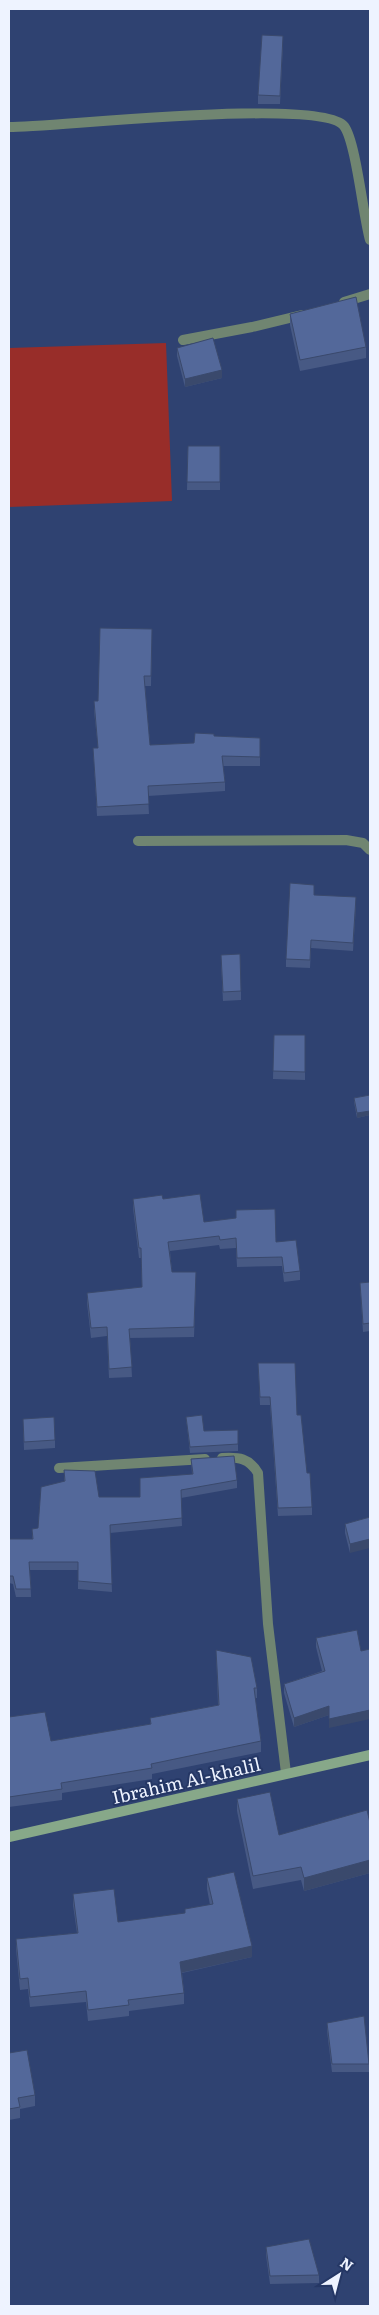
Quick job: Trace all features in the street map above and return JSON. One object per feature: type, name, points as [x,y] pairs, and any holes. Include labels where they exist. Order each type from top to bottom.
[{"type":"street","points":[[9,127],[39,127],[192,115],[301,114],[329,118],[343,124],[350,137],[364,221],[370,240]]},
{"type":"street","points":[[335,305],[370,294]]},
{"type":"street","points":[[183,340],[252,327],[309,313]]},
{"type":"street","points":[[138,841],[346,840],[363,843],[370,850]]},
{"type":"street","points":[[59,1468],[235,1457],[246,1459],[253,1464],[258,1473],[268,1624],[286,1773]]},
{"type":"street","name":"Ibrahim Al-khalil","points":[[9,1836],[370,1755]]},
{"type":"shaded area","points":[[166,343],[172,501],[9,507],[9,348]]},
{"type":"building","points":[[262,35],[283,36],[280,96],[258,95]]},
{"type":"building","points":[[356,297],[366,347],[300,360],[290,314]]},
{"type":"building","points":[[213,338],[222,370],[185,379],[177,348]]},
{"type":"building","points":[[188,446],[220,446],[220,482],[187,482]]},
{"type":"building","points":[[100,628],[152,629],[151,676],[144,676],[150,745],[194,743],[195,733],[214,734],[214,736],[260,738],[260,757],[222,756],[225,782],[148,786],[149,804],[97,807],[93,748],[98,748],[94,701],[98,701]]},
{"type":"building","points":[[290,883],[314,885],[314,895],[356,897],[353,943],[311,940],[310,960],[286,959]]},
{"type":"building","points":[[240,954],[241,991],[223,992],[221,955]]},
{"type":"building","points":[[274,1035],[305,1035],[305,1072],[273,1071]]},
{"type":"building","points":[[370,1095],[370,1111],[357,1113],[354,1098]]},
{"type":"building","points":[[200,1194],[204,1222],[236,1218],[236,1210],[275,1209],[276,1242],[296,1240],[300,1271],[284,1273],[282,1257],[237,1258],[236,1238],[220,1240],[219,1236],[168,1242],[172,1272],[196,1272],[194,1327],[129,1329],[132,1367],[109,1369],[107,1327],[91,1328],[87,1293],[142,1287],[141,1248],[139,1248],[133,1199],[162,1195],[163,1199]]},
{"type":"building","points":[[370,1282],[370,1323],[363,1324],[360,1283]]},
{"type":"building","points":[[258,1363],[295,1363],[297,1415],[301,1415],[307,1473],[310,1473],[312,1507],[278,1508],[270,1397],[260,1397]]},
{"type":"building","points":[[202,1415],[204,1431],[238,1430],[238,1444],[190,1447],[186,1417]]},
{"type":"building","points":[[54,1417],[55,1440],[24,1442],[23,1419]]},
{"type":"building","points":[[234,1456],[237,1480],[181,1490],[182,1518],[110,1525],[112,1584],[78,1581],[78,1562],[29,1562],[31,1589],[16,1589],[13,1576],[9,1576],[9,1539],[33,1539],[32,1529],[38,1528],[41,1487],[65,1481],[64,1470],[95,1471],[99,1497],[140,1497],[140,1478],[193,1474],[191,1459]]},
{"type":"building","points":[[370,1517],[370,1539],[350,1544],[345,1524]]},
{"type":"building","points":[[357,1630],[361,1651],[370,1649],[370,1710],[329,1719],[329,1706],[294,1718],[284,1684],[325,1671],[316,1638]]},
{"type":"building","points":[[216,1650],[251,1657],[257,1688],[254,1688],[261,1741],[151,1764],[152,1768],[61,1783],[62,1789],[9,1797],[9,1717],[45,1712],[51,1741],[151,1724],[150,1718],[219,1705]]},
{"type":"building","points":[[270,1792],[279,1835],[367,1810],[370,1823],[370,1860],[304,1878],[301,1867],[253,1876],[237,1799]]},
{"type":"building","points":[[234,1872],[252,1946],[180,1962],[184,1993],[128,2000],[129,2005],[88,2010],[86,1991],[30,1997],[28,1978],[20,1979],[16,1939],[78,1933],[73,1894],[114,1889],[118,1922],[185,1913],[185,1909],[213,1904],[207,1878]]},
{"type":"building","points":[[364,2016],[369,2064],[332,2064],[327,2023]]},
{"type":"building","points":[[27,2050],[35,2095],[18,2098],[20,2107],[9,2109],[9,2053]]},
{"type":"building","points":[[309,2239],[319,2275],[270,2276],[266,2247]]}]
